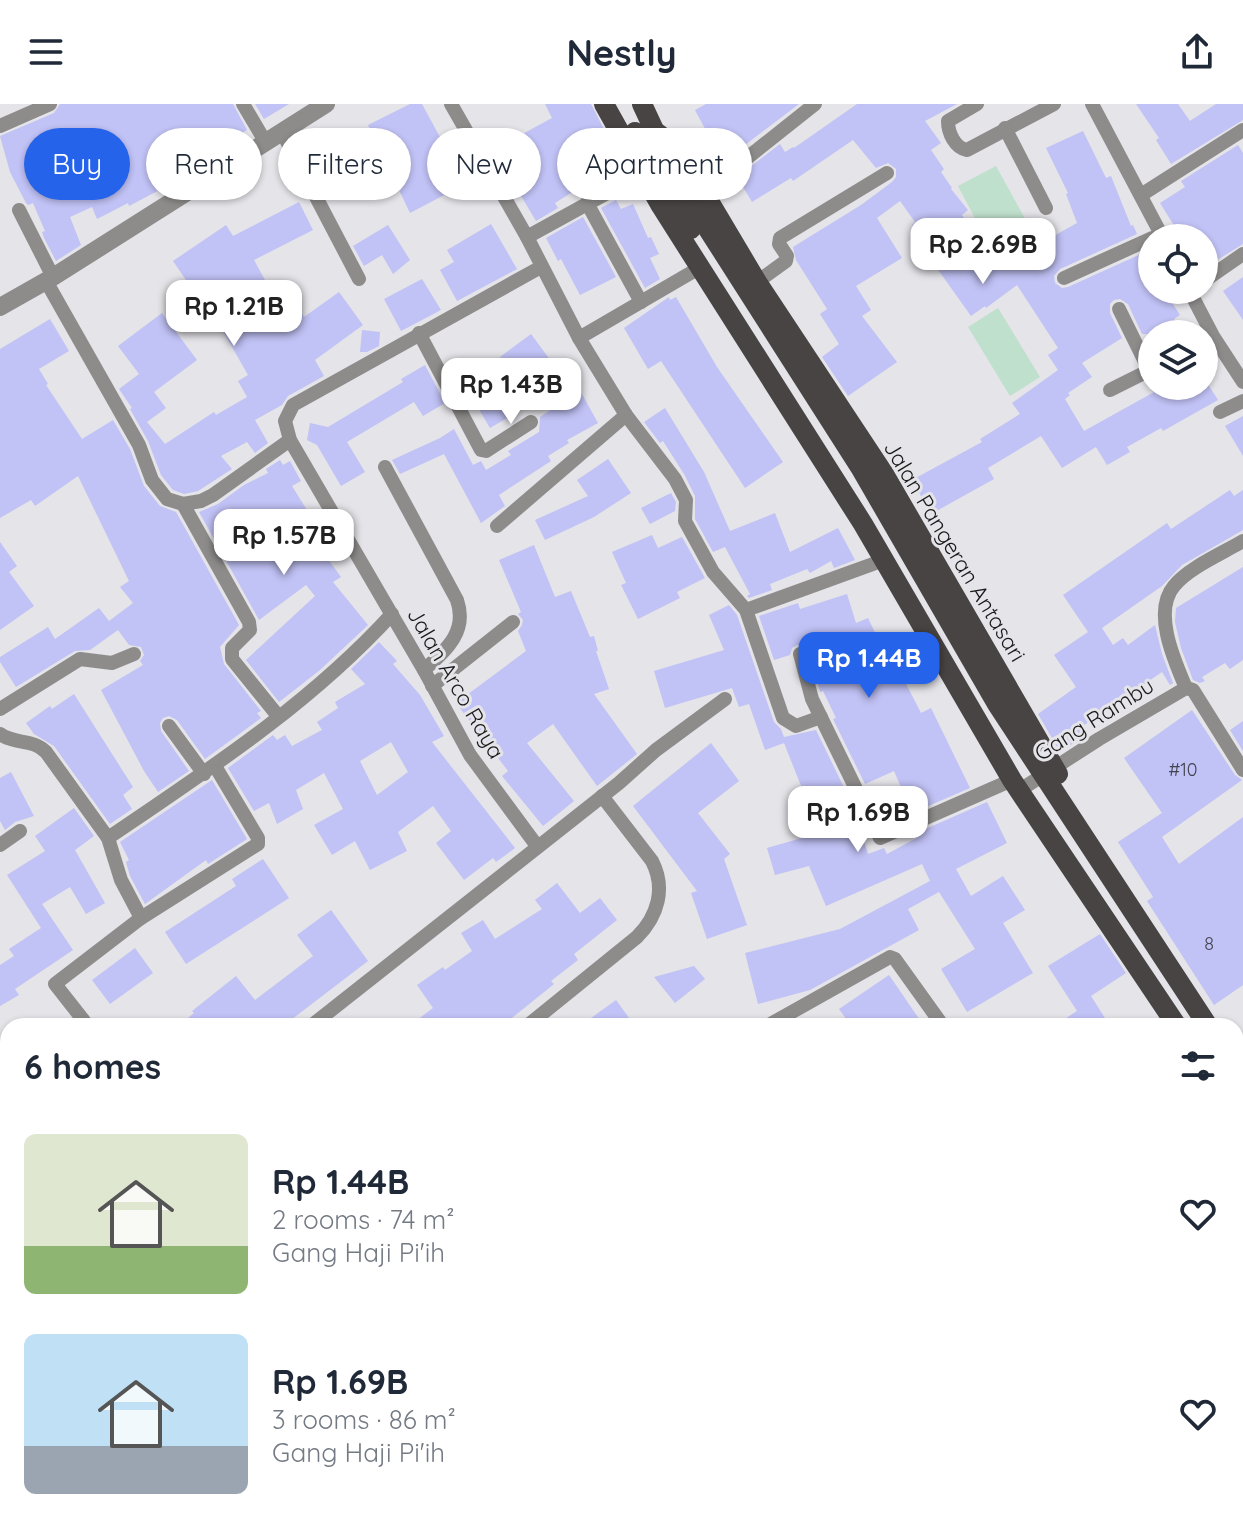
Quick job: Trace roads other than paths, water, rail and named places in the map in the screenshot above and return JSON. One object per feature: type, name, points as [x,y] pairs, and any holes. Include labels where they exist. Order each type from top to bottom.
[{"type":"main road","points":[[604,104],[661,206],[884,560],[1016,785],[1172,1018]]},
{"type":"main road","points":[[619,104],[672,197],[835,455],[983,716],[1183,1018]]},
{"type":"main road","name":"Jalan Pangeran Antasari","points":[[642,104],[652,127]]},
{"type":"main road","points":[[652,127],[667,163],[784,352],[860,467],[997,704],[1203,1018]]},
{"type":"main road","name":"Jalan Pangeran Antasari","points":[[709,200],[757,282],[884,474],[1055,770],[1216,1018]]},
{"type":"street","points":[[0,126],[50,104]]},
{"type":"street","points":[[243,104],[274,137],[359,279]]},
{"type":"street","points":[[0,307],[50,279],[326,104]]},
{"type":"street","points":[[451,104],[527,237],[579,338],[626,415],[675,479],[686,500],[685,521],[713,572],[746,610],[783,718],[796,726],[821,717],[812,699],[800,654]]},
{"type":"street","points":[[752,154],[815,104]]},
{"type":"street","points":[[977,104],[948,121],[954,141],[960,148],[967,150],[1054,104]]},
{"type":"street","points":[[1092,104],[1141,195],[1152,224]]},
{"type":"street","points":[[1005,128],[1046,208]]},
{"type":"street","points":[[1141,195],[1243,130]]},
{"type":"street","points":[[757,282],[786,261],[787,256],[779,244],[780,238],[887,173]]},
{"type":"street","points":[[527,237],[593,200]]},
{"type":"street","points":[[587,203],[641,302]]},
{"type":"street","points":[[19,210],[50,279],[149,465],[152,480],[167,499],[183,504],[213,495],[290,440],[285,421],[293,405],[541,267]]},
{"type":"street","points":[[1064,278],[1138,245]]},
{"type":"street","points":[[1218,271],[1243,254]]},
{"type":"street","points":[[579,338],[694,271]]},
{"type":"street","points":[[1119,309],[1138,345]]},
{"type":"street","points":[[419,333],[481,450],[486,451],[531,422]]},
{"type":"street","points":[[1218,349],[1240,372]]},
{"type":"street","points":[[1110,390],[1138,376]]},
{"type":"street","points":[[1220,412],[1243,401]]},
{"type":"street","points":[[497,526],[626,415]]},
{"type":"street","name":"Jalan Arco Raya","points":[[290,440],[481,772],[537,846]]},
{"type":"street","points":[[385,467],[457,600],[462,616],[457,633],[424,670]]},
{"type":"street","points":[[183,504],[249,622],[250,630],[232,648],[232,659],[278,716]]},
{"type":"street","points":[[1186,688],[1165,633],[1164,618],[1171,591],[1198,568],[1243,541]]},
{"type":"street","points":[[746,610],[884,560]]},
{"type":"street","points":[[108,838],[209,770],[278,716],[349,659],[392,614]]},
{"type":"street","points":[[432,686],[513,622]]},
{"type":"street","points":[[0,709],[80,659],[112,663],[134,654]]},
{"type":"street","name":"Gang Rambu","points":[[821,717],[880,838],[1055,770],[1099,739],[1186,688],[1193,690],[1243,770]]},
{"type":"street","points":[[321,1018],[656,750],[725,699]]},
{"type":"street","points":[[82,1018],[55,984],[141,918],[258,844],[258,838],[209,770],[169,726]]},
{"type":"street","points":[[0,734],[41,747],[108,838],[121,880],[141,918]]},
{"type":"street","points":[[537,1018],[637,937],[648,926],[656,910],[660,886],[658,873],[602,796]]},
{"type":"street","points":[[0,845],[20,831]]},
{"type":"street","points":[[781,1018],[890,957],[895,959],[937,1018]]}]
